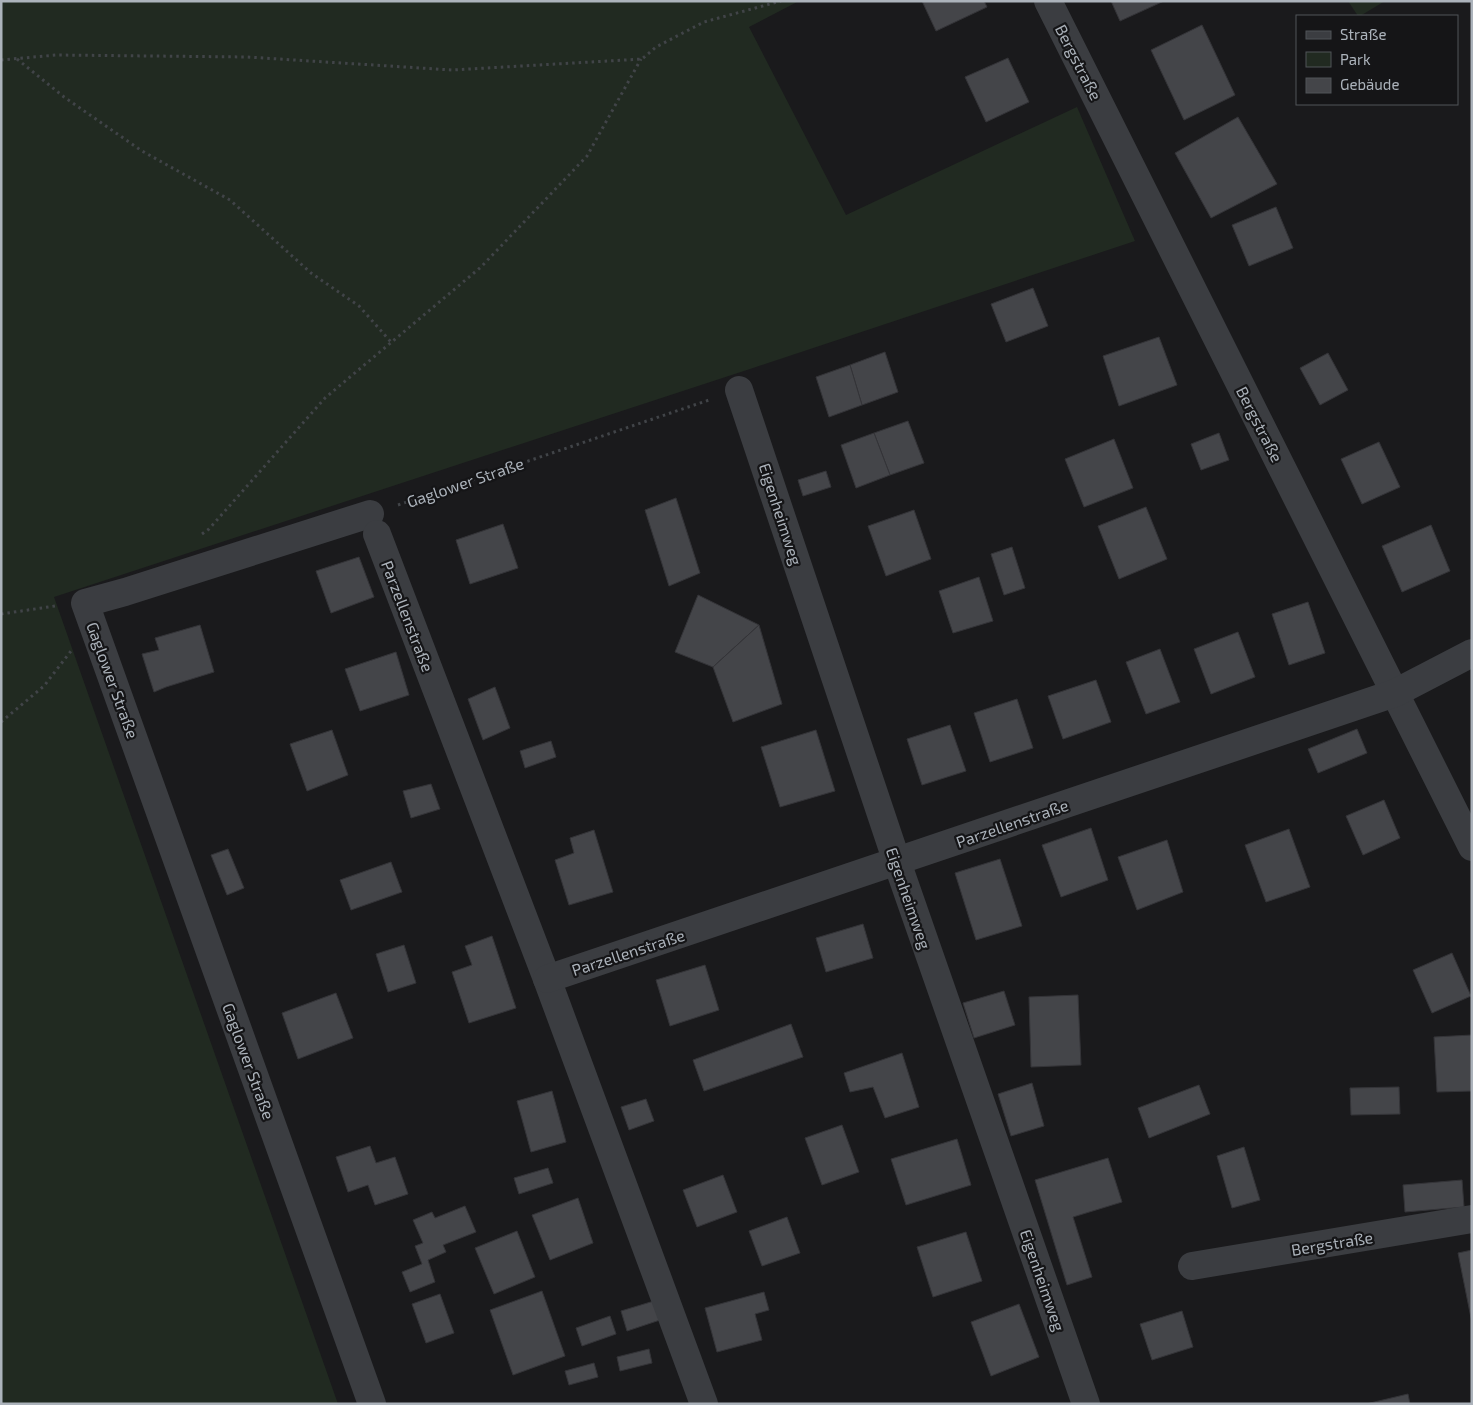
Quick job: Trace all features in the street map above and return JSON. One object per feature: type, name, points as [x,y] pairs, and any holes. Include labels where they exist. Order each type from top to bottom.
[{"type":"street","name":"Bergstraße","points":[[1048,1],[1472,847]]},
{"type":"street","name":"Eigenheimweg","points":[[739,390],[897,862],[1086,1404]]},
{"type":"street","name":"Parzellenstraße","points":[[373,524],[547,979],[704,1404]]},
{"type":"street","name":"Gaglower Straße","points":[[372,1404],[89,613],[125,592],[373,524]]},
{"type":"street","name":"Parzellenstraße","points":[[547,979],[1395,693],[1472,653]]},
{"type":"street","name":"Bergstraße","points":[[1192,1266],[1472,1219]]},
{"type":"path","points":[[201,535],[325,398],[481,267],[587,156],[642,59],[656,47],[704,22],[781,1]]},
{"type":"path","points":[[1,60],[56,55],[246,57],[452,70],[642,59]]},
{"type":"path","points":[[17,58],[64,97],[142,152],[230,200],[311,273],[359,306],[391,342]]},
{"type":"path","name":"Gaglower Straße","points":[[373,524],[739,390]]},
{"type":"path","points":[[1,614],[89,613]]},
{"type":"path","points":[[1,722],[44,686],[89,613]]},
{"type":"green space","points":[[1,1],[799,1],[749,27],[846,215],[1077,107],[1135,241],[54,597],[338,1404],[1,1404]]},
{"type":"green space","points":[[1348,1],[1385,1],[1362,15],[1357,15]]},
{"type":"building","points":[[922,1],[984,1],[987,7],[936,31]]},
{"type":"building","points":[[1111,1],[1164,1],[1120,21]]},
{"type":"building","points":[[1202,25],[1235,95],[1184,120],[1151,50]]},
{"type":"building","points":[[1008,58],[1029,102],[986,122],[965,77]]},
{"type":"building","points":[[1238,117],[1277,184],[1211,218],[1175,153]]},
{"type":"building","points":[[1276,207],[1293,248],[1249,266],[1232,225]]},
{"type":"building","points":[[1033,288],[1048,326],[1006,342],[991,304]]},
{"type":"building","points":[[1159,337],[1177,385],[1119,406],[1103,356]]},
{"type":"building","points":[[885,352],[898,392],[862,405],[850,365]]},
{"type":"building","points":[[1328,353],[1348,390],[1320,405],[1300,368]]},
{"type":"building","points":[[850,365],[862,405],[829,417],[816,377]]},
{"type":"building","points":[[908,421],[924,463],[890,475],[874,433]]},
{"type":"building","points":[[874,433],[890,475],[856,488],[841,445]]},
{"type":"building","points":[[1219,433],[1229,460],[1201,470],[1191,444]]},
{"type":"building","points":[[1114,439],[1133,488],[1084,507],[1065,459]]},
{"type":"building","points":[[1379,442],[1400,487],[1362,504],[1341,459]]},
{"type":"building","points":[[826,471],[831,487],[803,496],[798,480]]},
{"type":"building","points":[[676,498],[700,573],[669,586],[645,510]]},
{"type":"building","points":[[1146,507],[1167,559],[1119,579],[1098,526]]},
{"type":"building","points":[[914,510],[931,559],[886,576],[868,526]]},
{"type":"building","points":[[503,524],[518,568],[470,584],[456,540]]},
{"type":"building","points":[[1431,525],[1450,571],[1402,592],[1382,546]]},
{"type":"building","points":[[1012,547],[1025,588],[1004,595],[991,554]]},
{"type":"building","points":[[359,557],[374,597],[331,613],[316,571]]},
{"type":"building","points":[[979,577],[993,621],[953,633],[939,591]]},
{"type":"building","points":[[698,595],[759,625],[713,667],[675,652]]},
{"type":"building","points":[[1308,602],[1325,653],[1289,665],[1272,614]]},
{"type":"building","points":[[200,625],[214,672],[154,692],[142,654],[159,650],[155,638]]},
{"type":"building","points":[[759,625],[782,704],[733,722],[713,667]]},
{"type":"building","points":[[1238,632],[1255,677],[1211,694],[1194,649]]},
{"type":"building","points":[[1160,649],[1180,702],[1146,714],[1126,662]]},
{"type":"building","points":[[396,652],[409,695],[360,711],[345,669]]},
{"type":"building","points":[[1096,680],[1111,722],[1063,739],[1048,696]]},
{"type":"building","points":[[495,687],[510,728],[483,740],[468,699]]},
{"type":"building","points":[[1017,699],[1033,748],[990,762],[974,713]]},
{"type":"building","points":[[950,725],[966,771],[922,785],[907,739]]},
{"type":"building","points":[[1357,729],[1367,753],[1318,773],[1308,749]]},
{"type":"building","points":[[332,730],[348,775],[307,791],[290,744]]},
{"type":"building","points":[[816,730],[835,791],[780,807],[761,747]]},
{"type":"building","points":[[551,741],[556,757],[525,768],[520,751]]},
{"type":"building","points":[[431,784],[440,809],[411,818],[403,791]]},
{"type":"building","points":[[1384,800],[1400,838],[1363,855],[1346,816]]},
{"type":"building","points":[[1091,828],[1108,880],[1061,897],[1042,845]]},
{"type":"building","points":[[1289,829],[1310,887],[1266,902],[1245,845]]},
{"type":"building","points":[[594,830],[613,892],[569,905],[555,860],[574,853],[570,838]]},
{"type":"building","points":[[1167,840],[1183,892],[1137,910],[1118,857]]},
{"type":"building","points":[[228,849],[244,888],[227,895],[211,855]]},
{"type":"building","points":[[1000,859],[1022,926],[976,940],[955,873]]},
{"type":"building","points":[[391,862],[402,892],[351,910],[340,880]]},
{"type":"building","points":[[863,924],[873,958],[826,972],[816,938]]},
{"type":"building","points":[[492,936],[516,1008],[469,1023],[452,972],[472,965],[465,946]]},
{"type":"building","points":[[404,945],[416,983],[388,992],[376,954]]},
{"type":"building","points":[[1452,953],[1471,996],[1432,1013],[1413,970]]},
{"type":"building","points":[[705,965],[719,1010],[670,1026],[656,980]]},
{"type":"building","points":[[1004,991],[1015,1025],[974,1038],[963,1003]]},
{"type":"building","points":[[336,993],[353,1038],[298,1059],[282,1013]]},
{"type":"building","points":[[1078,995],[1081,1065],[1031,1067],[1029,997]]},
{"type":"building","points":[[791,1024],[803,1057],[704,1091],[693,1060]]},
{"type":"building","points":[[1472,1035],[1472,1091],[1437,1092],[1434,1037]]},
{"type":"building","points":[[902,1053],[919,1107],[885,1118],[873,1087],[850,1092],[844,1073]]},
{"type":"building","points":[[1032,1083],[1044,1126],[1011,1136],[998,1094]]},
{"type":"building","points":[[1199,1085],[1210,1114],[1149,1138],[1138,1108]]},
{"type":"building","points":[[1399,1087],[1400,1114],[1351,1115],[1350,1088]]},
{"type":"building","points":[[552,1091],[566,1142],[531,1152],[517,1101]]},
{"type":"building","points":[[646,1099],[654,1121],[629,1130],[621,1107]]},
{"type":"building","points":[[842,1125],[859,1172],[822,1185],[805,1138]]},
{"type":"building","points":[[957,1139],[971,1185],[906,1205],[891,1159]]},
{"type":"building","points":[[370,1146],[376,1163],[395,1157],[408,1194],[375,1205],[368,1185],[348,1192],[336,1157]]},
{"type":"building","points":[[1244,1147],[1260,1200],[1232,1208],[1217,1156]]},
{"type":"building","points":[[1108,1158],[1122,1202],[1073,1217],[1092,1277],[1067,1285],[1035,1180]]},
{"type":"building","points":[[548,1168],[553,1183],[519,1194],[514,1178]]},
{"type":"building","points":[[723,1175],[737,1212],[697,1227],[683,1190]]},
{"type":"building","points":[[1462,1180],[1464,1207],[1405,1212],[1403,1185]]},
{"type":"building","points":[[578,1198],[593,1243],[550,1260],[532,1215]]},
{"type":"building","points":[[465,1206],[476,1232],[443,1245],[446,1252],[428,1260],[435,1282],[410,1292],[402,1272],[422,1264],[415,1246],[423,1243],[413,1220],[432,1212],[435,1218]]},
{"type":"building","points":[[787,1217],[800,1253],[762,1266],[749,1231]]},
{"type":"building","points":[[517,1231],[535,1277],[494,1294],[475,1248]]},
{"type":"building","points":[[966,1232],[982,1281],[933,1297],[917,1247]]},
{"type":"building","points":[[1472,1250],[1472,1323],[1458,1253]]},
{"type":"building","points":[[542,1291],[565,1356],[513,1375],[490,1310]]},
{"type":"building","points":[[764,1292],[769,1310],[755,1314],[762,1340],[717,1352],[705,1308]]},
{"type":"building","points":[[440,1294],[454,1333],[426,1343],[412,1304]]},
{"type":"building","points":[[654,1301],[660,1320],[627,1331],[621,1311]]},
{"type":"building","points":[[1019,1304],[1039,1357],[991,1376],[971,1322]]},
{"type":"building","points":[[1182,1311],[1193,1347],[1152,1360],[1140,1324]]},
{"type":"building","points":[[610,1316],[616,1334],[582,1346],[576,1328]]},
{"type":"building","points":[[649,1349],[652,1363],[620,1371],[617,1357]]},
{"type":"building","points":[[594,1363],[598,1377],[569,1385],[565,1371]]},
{"type":"building","points":[[1408,1394],[1410,1404],[1366,1404]]}]
